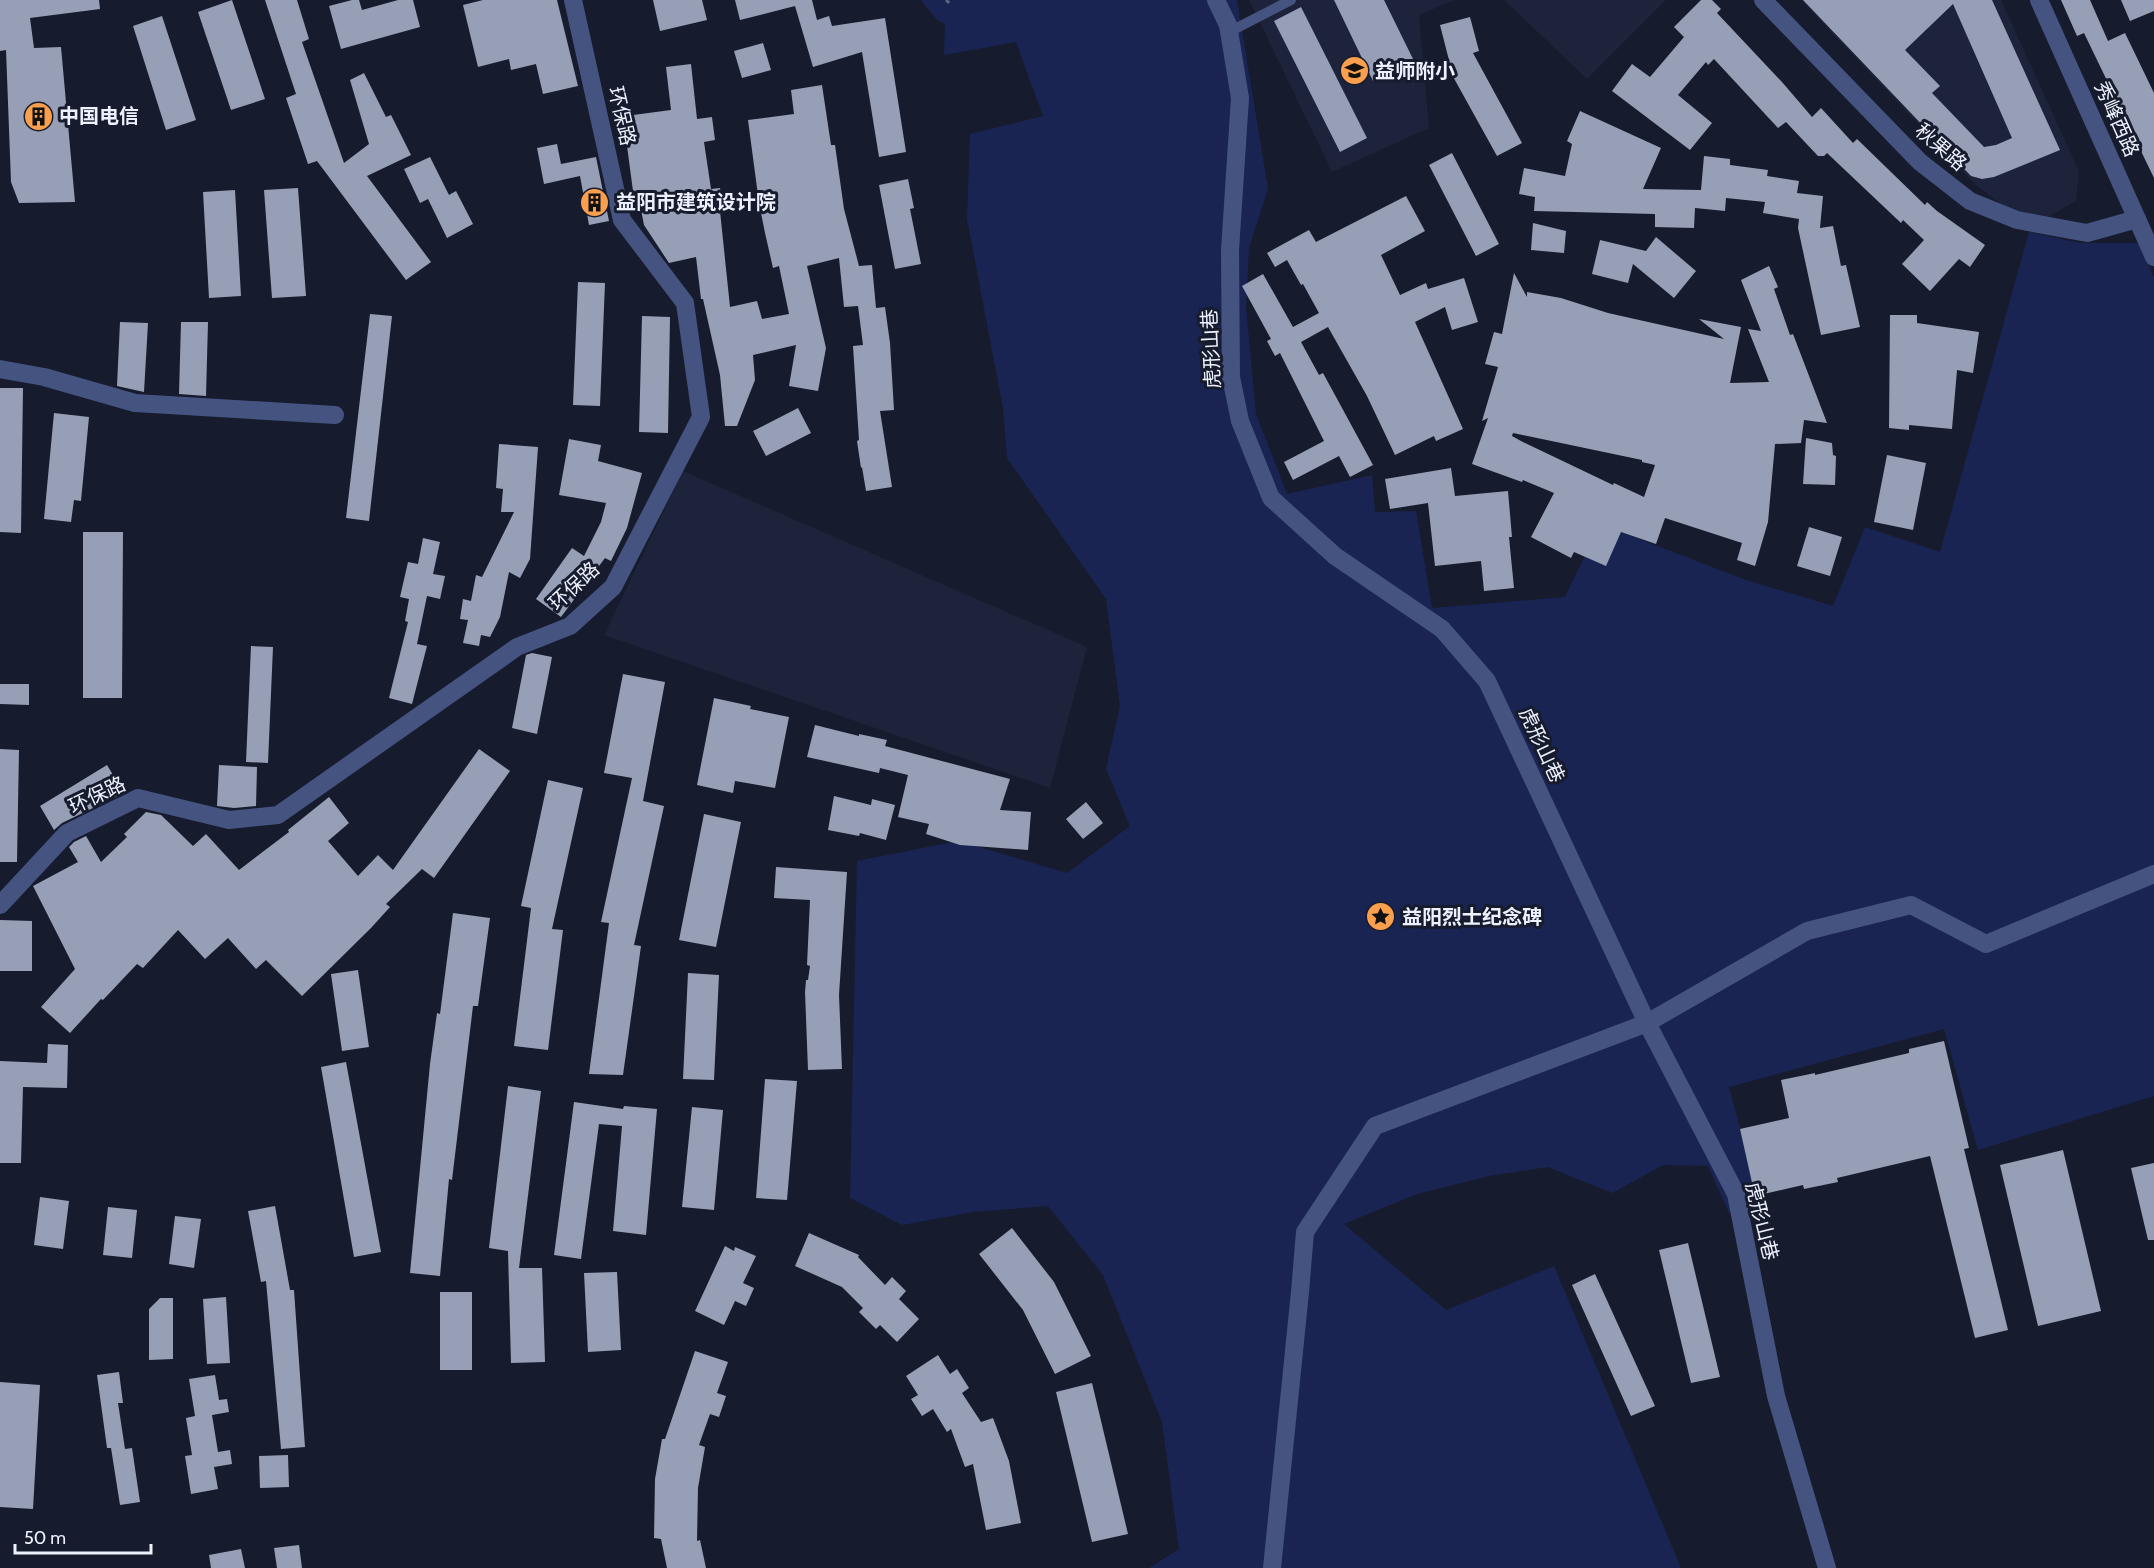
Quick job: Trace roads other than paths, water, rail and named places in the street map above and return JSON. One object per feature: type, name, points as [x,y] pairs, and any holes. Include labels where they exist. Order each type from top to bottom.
[{"type":"street","name":"环保路","points":[[0,905],[67,833],[138,798],[229,820],[278,815],[517,647],[570,626],[613,587],[701,417],[684,303],[622,220],[573,0]]},
{"type":"street","name":"虎形山巷","points":[[1216,0],[1228,25],[1240,98],[1230,250],[1231,377],[1240,421],[1271,498],[1335,556],[1442,629],[1487,681],[1647,1023],[1736,1194],[1776,1396],[1827,1568]]},
{"type":"street","name":"秋果路","points":[[1763,0],[1920,162],[1970,201],[2018,220],[2087,233],[2144,224]]},
{"type":"street","name":"秀峰西路","points":[[2040,0],[2144,224],[2154,257]]},
{"type":"street","points":[[0,369],[44,377],[135,404],[335,415]]},
{"type":"street","points":[[1272,1568],[1305,1232],[1375,1126],[1647,1023],[1807,931],[1911,905],[1986,944],[2154,874]]},
{"type":"lane","points":[[1229,32],[1291,0]]},
{"type":"place","name":"益师附小","points":[[1354,71]]},
{"type":"place","name":"中国电信","points":[[38,116]]},
{"type":"place","name":"益阳市建筑设计院","points":[[595,202]]},
{"type":"place","name":"益阳烈士纪念碑","points":[[1381,917]]}]
